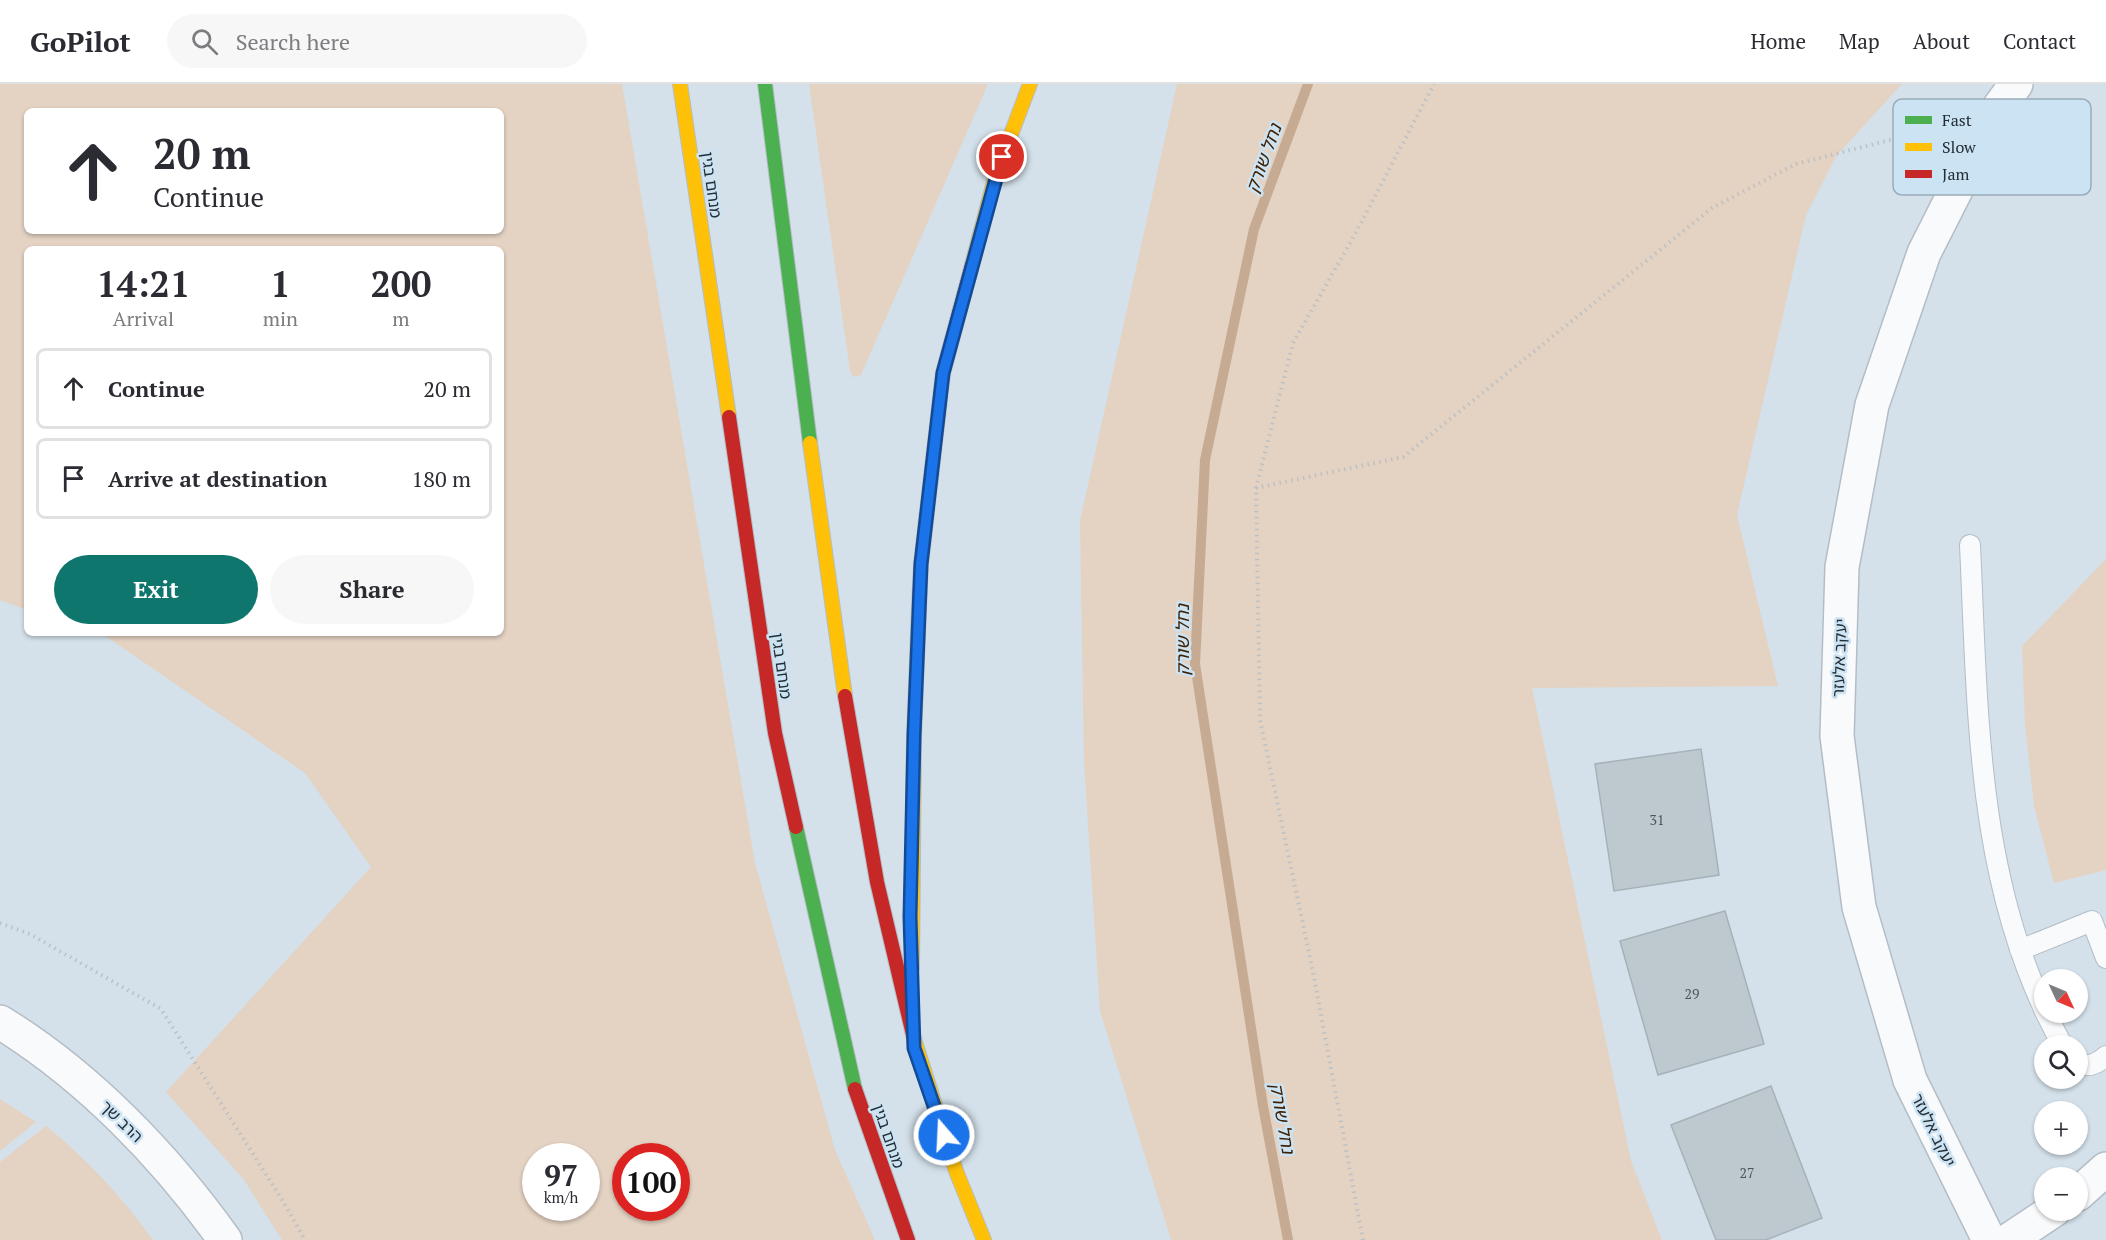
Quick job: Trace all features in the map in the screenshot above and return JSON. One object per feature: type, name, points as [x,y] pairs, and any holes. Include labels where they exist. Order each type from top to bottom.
[{"type":"highway","name":"מנחם בגין","points":[[681,84],[775,733],[855,1088],[908,1240]]},
{"type":"highway","points":[[765,84],[830,593],[864,818],[914,1048],[967,1200],[984,1240]]},
{"type":"highway","points":[[914,1048],[910,917],[921,564],[943,373],[996,174],[1030,84]]},
{"type":"street","name":"יעקב אלעזר","points":[[2005,99],[2016,84]]},
{"type":"street","name":"יעקב אלעזר","points":[[1953,195],[1924,253],[1872,405],[1842,567],[1837,736],[1858,908],[1910,1080],[1989,1240]]},
{"type":"street","name":"הרב שך","points":[[0,1022],[50,1057],[133,1130],[172,1172],[225,1240]]},
{"type":"street","points":[[2088,1185],[2106,1169]]},
{"type":"street","points":[[2009,1240],[2038,1221]]},
{"type":"lane","points":[[1970,545],[1979,735],[1989,826],[2002,892],[2020,950],[2044,1012],[2057,1035]]},
{"type":"lane","points":[[2020,950],[2092,921],[2106,958]]},
{"type":"lane","points":[[2088,1065],[2096,1064],[2106,1056]]},
{"type":"path","points":[[1363,1240],[1313,972],[1260,720],[1256,488],[1293,343],[1354,236],[1434,84]]},
{"type":"path","points":[[1256,488],[1403,457],[1712,208],[1796,164],[1893,139]]},
{"type":"path","points":[[0,923],[30,934],[161,1009],[281,1198],[305,1240]]},
{"type":"shaded area","points":[[0,84],[622,84],[755,863],[835,1150],[875,1240],[282,1240],[244,1180],[166,1092],[371,867],[305,773],[104,636],[504,636],[504,246],[24,246],[24,609],[0,600]]},
{"type":"shaded area","points":[[809,84],[988,84],[861,375],[853,377],[850,371]]},
{"type":"shaded area","points":[[1177,84],[1902,84],[1837,155],[1806,215],[1737,515],[1778,686],[1532,688],[1631,1161],[1662,1240],[1171,1240],[1100,1011],[1084,762],[1080,521]]},
{"type":"shaded area","points":[[2106,559],[2106,870],[2054,883],[2034,806],[2025,725],[2022,646]]},
{"type":"shaded area","points":[[0,1099],[36,1122],[0,1151]]},
{"type":"shaded area","points":[[46,1126],[103,1179],[153,1240],[0,1240],[0,1162]]},
{"type":"building","points":[[1701,749],[1719,875],[1614,891],[1595,764]]},
{"type":"building","points":[[1725,911],[1764,1044],[1658,1075],[1620,941]]},
{"type":"building","points":[[1771,1086],[1822,1218],[1766,1240],[1716,1240],[1671,1125]]},
{"type":"waterway","name":"נחל שורק","points":[[1288,1240],[1263,1106],[1195,664],[1205,460],[1254,229],[1308,84]]},
{"type":"traffic: fast","points":[[765,84],[810,443]]},
{"type":"traffic: fast","points":[[796,827],[855,1089]]},
{"type":"traffic: slow","points":[[680,84],[729,417]]},
{"type":"traffic: slow","points":[[972,265],[996,174],[1030,84]]},
{"type":"traffic: slow","points":[[810,443],[845,696]]},
{"type":"traffic: slow","points":[[912,968],[914,736],[919,607]]},
{"type":"traffic: slow","points":[[914,1039],[956,1171],[984,1240]]},
{"type":"traffic: jam","points":[[919,607],[921,564],[943,373],[972,265]]},
{"type":"traffic: jam","points":[[729,417],[775,733],[796,827]]},
{"type":"traffic: jam","points":[[845,696],[877,882],[914,1039]]},
{"type":"traffic: jam","points":[[855,1089],[908,1240]]},
{"type":"route","points":[[944,1135],[914,1048],[910,917],[921,564],[943,373],[1002,157]]}]
